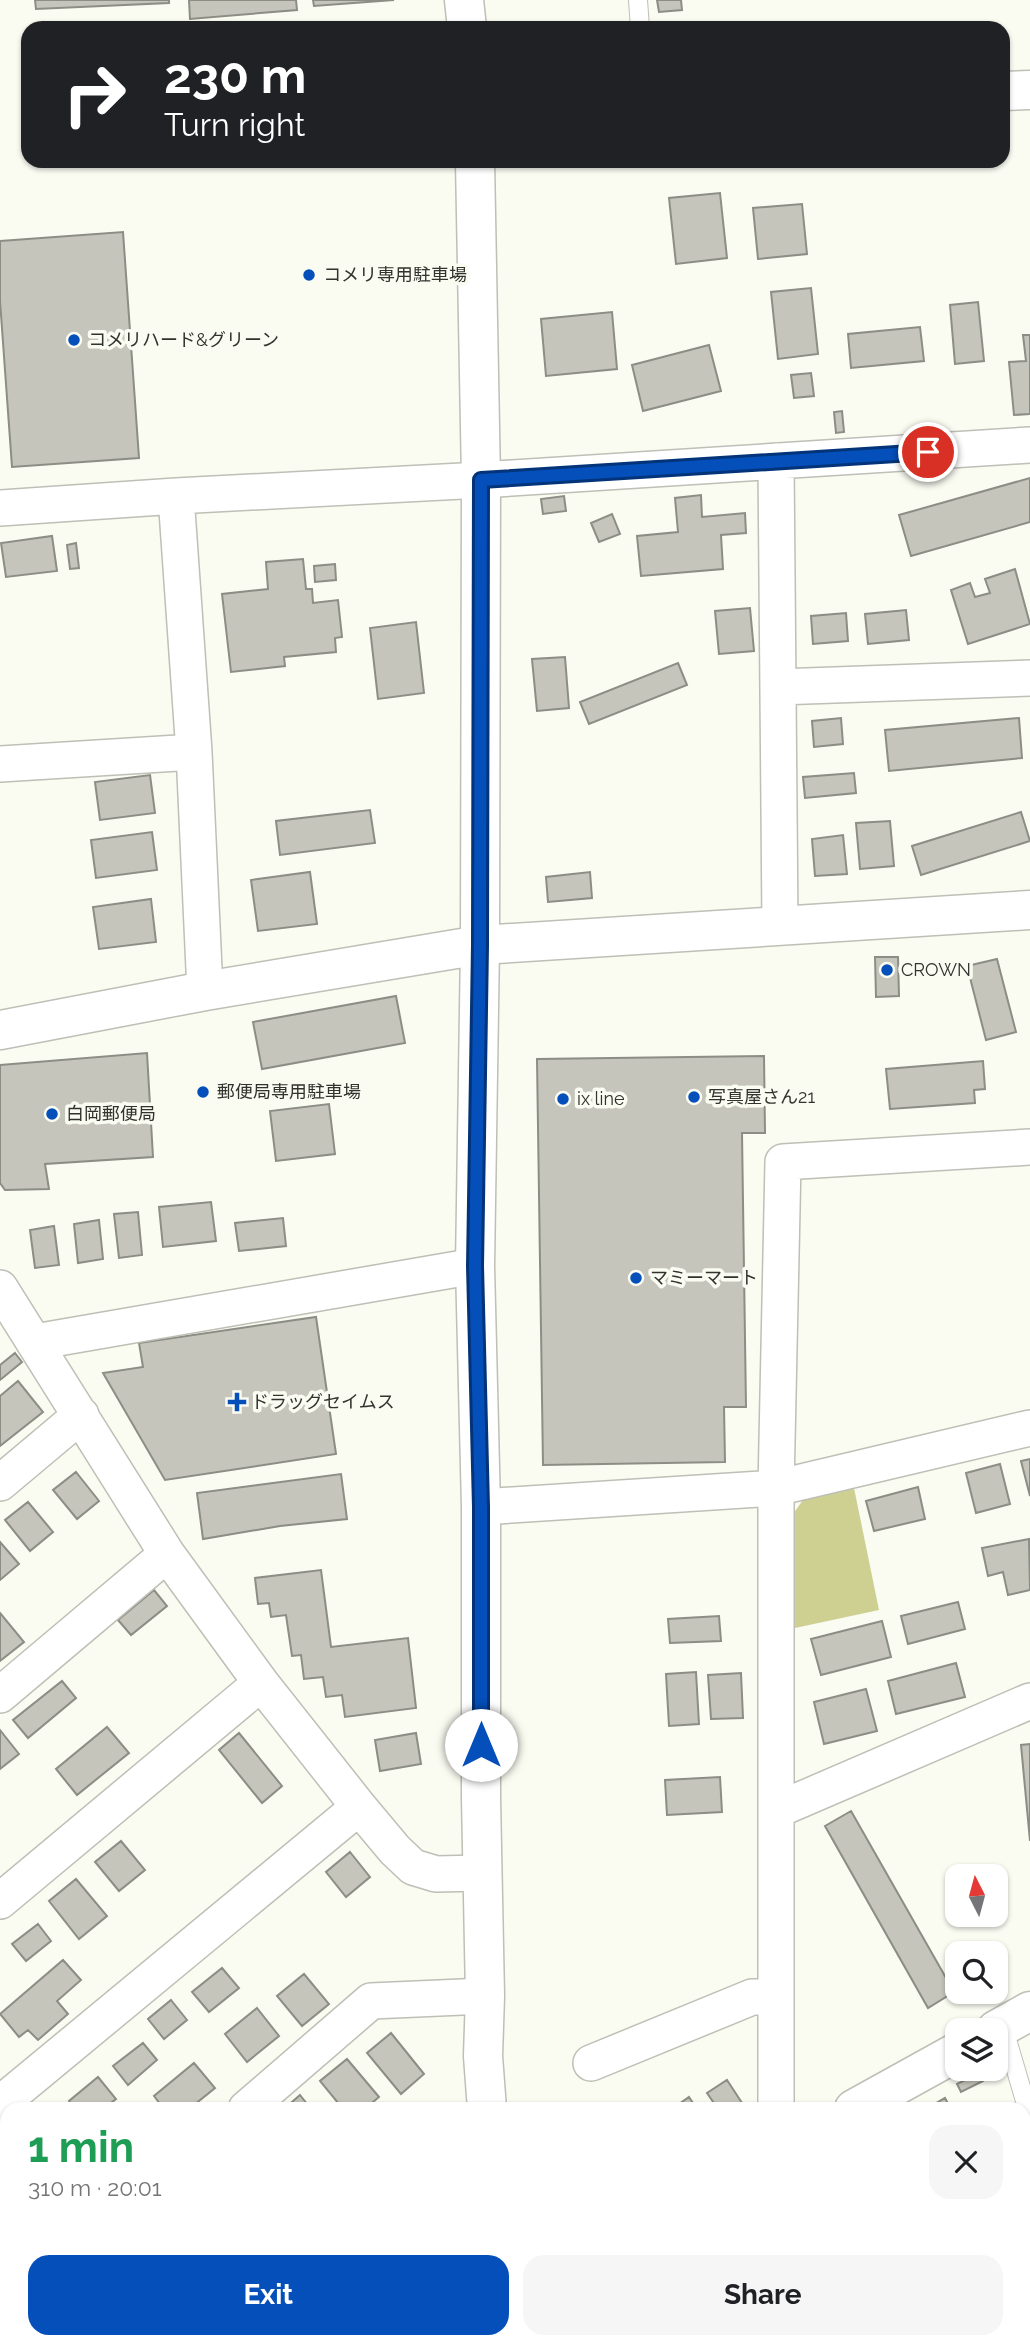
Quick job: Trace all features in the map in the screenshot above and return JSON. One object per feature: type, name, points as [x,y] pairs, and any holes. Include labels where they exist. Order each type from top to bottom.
[{"type":"street","points":[[464,0],[466,21]]},
{"type":"street","points":[[1010,91],[1030,90]]},
{"type":"street","points":[[475,168],[481,480],[480,945],[475,1266],[481,1507],[485,1996],[483,2056],[486,2102]]},
{"type":"street","points":[[0,508],[1030,445]]},
{"type":"street","points":[[776,461],[780,925]]},
{"type":"street","points":[[176,496],[194,752],[205,991]]},
{"type":"street","points":[[778,687],[1030,678]]},
{"type":"street","points":[[0,764],[194,752]]},
{"type":"street","points":[[0,1030],[205,991],[480,945],[1030,910]]},
{"type":"street","points":[[776,2102],[776,1488],[783,1162],[1030,1147]]},
{"type":"street","points":[[35,1342],[475,1266]]},
{"type":"street","points":[[0,1288],[167,1554],[261,1683],[359,1807],[413,1867],[436,1874],[482,1872]]},
{"type":"street","points":[[0,1483],[81,1415]]},
{"type":"street","points":[[481,1507],[776,1488],[1030,1429]]},
{"type":"street","points":[[0,1695],[167,1554]]},
{"type":"street","points":[[0,1901],[261,1683]]},
{"type":"street","points":[[777,1810],[1030,1701]]},
{"type":"street","points":[[2,2102],[359,1807]]},
{"type":"street","points":[[254,2102],[370,2001],[485,1996]]},
{"type":"street","points":[[591,2063],[752,1997],[776,1997]]},
{"type":"street","points":[[867,2102],[945,2059]]},
{"type":"lane","points":[[638,0],[640,21]]},
{"type":"lane","points":[[1010,2022],[1027,2102]]},
{"type":"green space","points":[[854,1488],[879,1610],[795,1628],[793,1514],[803,1500]]},
{"type":"building","points":[[35,0],[169,0],[169,3],[36,9]]},
{"type":"building","points":[[189,0],[296,0],[297,10],[190,19]]},
{"type":"building","points":[[313,0],[394,0],[314,6]]},
{"type":"building","points":[[657,0],[681,0],[682,10],[659,12]]},
{"type":"building","points":[[720,193],[727,258],[676,264],[669,198]]},
{"type":"building","points":[[802,204],[807,254],[758,259],[753,208]]},
{"type":"building","points":[[123,232],[139,458],[12,467],[0,301],[0,241]]},
{"type":"building","points":[[811,288],[818,354],[778,359],[771,292]]},
{"type":"building","points":[[978,302],[984,361],[955,364],[950,305]]},
{"type":"building","points":[[612,312],[617,369],[546,376],[541,319]]},
{"type":"building","points":[[920,327],[924,361],[851,368],[848,334]]},
{"type":"building","points":[[1023,335],[1030,335],[1030,414],[1014,415],[1009,362],[1026,361]]},
{"type":"building","points":[[709,345],[721,391],[643,411],[632,365]]},
{"type":"building","points":[[811,373],[814,396],[794,398],[791,375]]},
{"type":"building","points":[[842,411],[844,432],[836,433],[834,412]]},
{"type":"building","points":[[1030,478],[1030,522],[911,556],[899,515]]},
{"type":"building","points":[[701,495],[702,517],[745,513],[746,533],[721,535],[723,569],[641,576],[637,536],[678,532],[675,498]]},
{"type":"building","points":[[564,496],[566,511],[543,514],[541,499]]},
{"type":"building","points":[[612,514],[620,534],[599,542],[591,523]]},
{"type":"building","points":[[52,536],[57,571],[6,577],[1,543]]},
{"type":"building","points":[[76,543],[79,568],[70,569],[67,545]]},
{"type":"building","points":[[303,559],[306,589],[312,589],[313,603],[338,600],[342,637],[335,638],[336,652],[284,657],[285,666],[231,672],[222,594],[268,589],[266,562]]},
{"type":"building","points":[[335,564],[336,580],[315,582],[314,566]]},
{"type":"building","points":[[1015,569],[1030,624],[968,644],[951,590],[970,583],[975,597],[990,593],[985,579]]},
{"type":"building","points":[[750,608],[754,651],[719,654],[715,611]]},
{"type":"building","points":[[906,610],[909,640],[868,644],[865,614]]},
{"type":"building","points":[[846,613],[848,641],[813,644],[811,616]]},
{"type":"building","points":[[416,622],[424,693],[378,699],[370,628]]},
{"type":"building","points":[[565,657],[569,708],[537,711],[532,659]]},
{"type":"building","points":[[678,663],[687,685],[589,724],[580,702]]},
{"type":"building","points":[[841,718],[843,744],[814,747],[812,721]]},
{"type":"building","points":[[1019,718],[1022,758],[889,771],[885,730]]},
{"type":"building","points":[[854,773],[856,793],[805,798],[803,777]]},
{"type":"building","points":[[150,775],[155,813],[100,820],[95,782]]},
{"type":"building","points":[[370,810],[375,843],[280,855],[276,821]]},
{"type":"building","points":[[1021,812],[1030,841],[921,875],[912,846]]},
{"type":"building","points":[[890,821],[894,866],[860,869],[856,823]]},
{"type":"building","points":[[152,832],[157,870],[96,878],[91,840]]},
{"type":"building","points":[[843,835],[847,874],[815,876],[812,839]]},
{"type":"building","points":[[310,872],[317,924],[258,931],[251,880]]},
{"type":"building","points":[[590,872],[592,898],[548,902],[546,877]]},
{"type":"building","points":[[151,899],[156,942],[99,949],[93,907]]},
{"type":"building","points":[[875,957],[898,957],[899,996],[876,997]]},
{"type":"building","points":[[997,959],[1016,1032],[986,1040],[967,966]]},
{"type":"building","points":[[396,996],[405,1043],[262,1069],[253,1022]]},
{"type":"building","points":[[147,1053],[153,1157],[45,1164],[49,1189],[5,1190],[0,1183],[0,1065]]},
{"type":"building","points":[[764,1056],[765,1133],[742,1133],[746,1407],[724,1407],[725,1462],[543,1465],[537,1059]]},
{"type":"building","points":[[983,1061],[985,1089],[974,1090],[975,1103],[890,1109],[886,1069]]},
{"type":"building","points":[[329,1104],[335,1154],[276,1161],[270,1111]]},
{"type":"building","points":[[211,1202],[216,1241],[163,1247],[159,1207]]},
{"type":"building","points":[[138,1212],[142,1255],[119,1258],[114,1214]]},
{"type":"building","points":[[283,1218],[286,1246],[239,1251],[235,1223]]},
{"type":"building","points":[[99,1220],[103,1259],[78,1263],[74,1224]]},
{"type":"building","points":[[54,1226],[59,1265],[35,1268],[30,1230]]},
{"type":"building","points":[[316,1317],[336,1454],[165,1480],[103,1373],[143,1367],[139,1343]]},
{"type":"building","points":[[15,1353],[22,1362],[0,1380],[0,1365]]},
{"type":"building","points":[[18,1381],[43,1412],[0,1446],[0,1396]]},
{"type":"building","points":[[1030,1459],[1030,1496],[1021,1461]]},
{"type":"building","points":[[1000,1464],[1010,1504],[976,1513],[966,1473]]},
{"type":"building","points":[[76,1472],[99,1501],[77,1519],[53,1490]]},
{"type":"building","points":[[341,1474],[347,1519],[280,1526],[203,1539],[197,1493]]},
{"type":"building","points":[[918,1487],[925,1519],[874,1531],[866,1501]]},
{"type":"building","points":[[28,1502],[53,1532],[30,1551],[5,1520]]},
{"type":"building","points":[[1029,1539],[1030,1590],[1008,1595],[1003,1572],[988,1576],[982,1548]]},
{"type":"building","points":[[0,1542],[19,1564],[0,1580]]},
{"type":"building","points":[[321,1570],[331,1647],[408,1638],[416,1708],[345,1717],[342,1695],[326,1697],[323,1677],[304,1679],[301,1655],[292,1656],[286,1615],[271,1617],[269,1603],[258,1604],[255,1578]]},
{"type":"building","points":[[154,1590],[167,1606],[131,1635],[118,1620]]},
{"type":"building","points":[[958,1602],[965,1629],[908,1644],[901,1616]]},
{"type":"building","points":[[0,1613],[24,1642],[0,1661]]},
{"type":"building","points":[[719,1616],[721,1641],[670,1643],[668,1619]]},
{"type":"building","points":[[882,1621],[891,1657],[821,1675],[811,1639]]},
{"type":"building","points":[[956,1663],[965,1697],[896,1714],[888,1681]]},
{"type":"building","points":[[696,1672],[699,1724],[669,1726],[666,1674]]},
{"type":"building","points":[[741,1673],[743,1718],[711,1719],[708,1675]]},
{"type":"building","points":[[62,1681],[76,1698],[28,1738],[13,1720]]},
{"type":"building","points":[[866,1689],[877,1731],[824,1744],[814,1702]]},
{"type":"building","points":[[107,1727],[129,1753],[77,1795],[56,1769]]},
{"type":"building","points":[[0,1730],[19,1754],[0,1769]]},
{"type":"building","points":[[239,1733],[282,1786],[262,1803],[219,1750]]},
{"type":"building","points":[[416,1733],[421,1764],[380,1771],[375,1740]]},
{"type":"building","points":[[1030,1744],[1030,1841],[1021,1745]]},
{"type":"building","points":[[720,1777],[722,1812],[667,1815],[665,1780]]},
{"type":"building","points":[[851,1811],[945,1976],[945,1998],[928,2008],[825,1826]]},
{"type":"building","points":[[121,1841],[145,1870],[119,1891],[95,1862]]},
{"type":"building","points":[[350,1852],[370,1877],[346,1897],[326,1872]]},
{"type":"building","points":[[76,1879],[107,1916],[79,1939],[49,1901]]},
{"type":"building","points":[[38,1924],[51,1941],[26,1961],[12,1944]]},
{"type":"building","points":[[63,1960],[81,1980],[57,2001],[68,2014],[38,2040],[28,2030],[19,2037],[0,2014]]},
{"type":"building","points":[[222,1968],[239,1988],[209,2012],[192,1992]]},
{"type":"building","points":[[304,1974],[329,2004],[302,2026],[277,1996]]},
{"type":"building","points":[[171,2000],[187,2020],[164,2039],[148,2019]]},
{"type":"building","points":[[257,2008],[279,2036],[247,2062],[225,2034]]},
{"type":"building","points":[[391,2033],[424,2074],[401,2094],[367,2053]]},
{"type":"building","points":[[143,2043],[157,2060],[128,2085],[113,2066]]},
{"type":"building","points":[[347,2059],[379,2097],[373,2102],[337,2102],[320,2081]]},
{"type":"building","points":[[194,2063],[215,2088],[198,2102],[159,2102],[154,2096]]},
{"type":"building","points":[[98,2077],[116,2099],[112,2102],[69,2101]]},
{"type":"building","points":[[727,2080],[741,2102],[713,2102],[707,2093]]},
{"type":"building","points":[[963,2081],[983,2081],[961,2092],[957,2084]]},
{"type":"building","points":[[300,2095],[306,2102],[292,2102]]},
{"type":"place","name":"コメリ専用駐車場","points":[[309,275]]},
{"type":"place","name":"コメリハード&グリーン","points":[[74,340]]},
{"type":"place","name":"CROWN","points":[[887,970]]},
{"type":"place","name":"郵便局専用駐車場","points":[[203,1092]]},
{"type":"place","name":"写真屋さん21","points":[[694,1097]]},
{"type":"place","name":"ix line","points":[[563,1099]]},
{"type":"place","name":"白岡郵便局","points":[[52,1114]]},
{"type":"place","name":"マミーマート","points":[[636,1278]]},
{"type":"place","name":"ドラッグセイムス","points":[[237,1402]]},
{"type":"route","points":[[481,1745],[481,1507],[475,1266],[480,945],[481,480],[928,452]]}]
